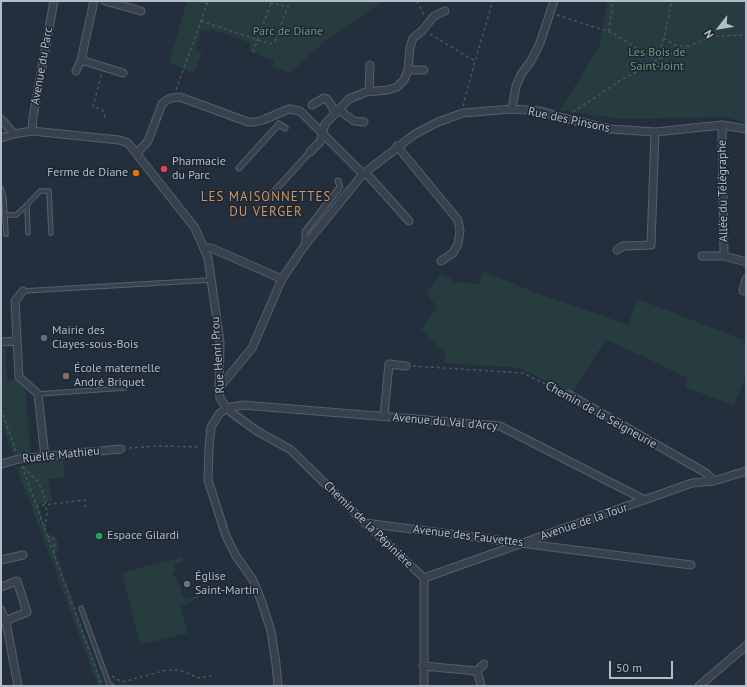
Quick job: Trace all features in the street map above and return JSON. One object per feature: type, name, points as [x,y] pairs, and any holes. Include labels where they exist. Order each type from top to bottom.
[{"type":"street","name":"Avenue du Parc","points":[[32,131],[33,117],[54,1]]},
{"type":"street","points":[[76,71],[81,60],[94,1]]},
{"type":"street","points":[[105,1],[141,11]]},
{"type":"street","points":[[512,109],[516,86],[540,43],[554,1]]},
{"type":"street","points":[[270,197],[320,142],[325,124],[349,99],[369,91],[388,90],[397,87],[404,80],[408,70],[410,48],[413,38],[429,24],[434,16],[445,11]]},
{"type":"street","points":[[81,60],[123,73]]},
{"type":"street","points":[[369,91],[370,66]]},
{"type":"street","points":[[408,70],[424,70]]},
{"type":"street","points":[[137,153],[148,141],[162,104],[167,100],[176,97],[198,103],[248,122],[264,120],[289,109],[300,111],[322,134],[364,173],[409,221]]},
{"type":"street","points":[[312,105],[324,98],[336,111],[354,121],[364,122]]},
{"type":"street","name":"Rue des Pinsons","points":[[219,388],[252,348],[282,279],[305,245],[364,173],[397,146],[415,134],[438,122],[463,113],[512,109],[542,111],[563,118],[610,129],[654,132],[722,125],[746,129]]},
{"type":"street","points":[[2,123],[14,134]]},
{"type":"street","points":[[239,168],[279,124],[285,128]]},
{"type":"street","name":"Allée du Télégraphe","points":[[722,125],[724,256]]},
{"type":"street","name":"Rue Henri Prou","points":[[1,138],[32,131],[119,140],[128,143],[195,228],[208,258],[220,342],[220,398],[227,408],[219,414],[211,427],[208,480],[226,536],[236,556],[253,580],[271,631],[278,686]]},
{"type":"street","points":[[616,250],[623,246],[651,245],[654,132]]},
{"type":"street","points":[[397,146],[458,220],[460,232],[458,244],[453,253],[441,261]]},
{"type":"street","points":[[305,245],[305,232],[340,187],[338,181]]},
{"type":"street","points":[[204,248],[211,248],[282,279]]},
{"type":"street","name":"Allée du Télégraphe","points":[[702,256],[724,256],[746,262]]},
{"type":"street","points":[[742,291],[746,279]]},
{"type":"street","points":[[23,291],[15,301],[19,378],[38,394],[45,457]]},
{"type":"street","points":[[1,342],[17,341]]},
{"type":"street","points":[[384,416],[389,364],[406,366]]},
{"type":"street","name":"Chemin de la Seigneurie","points":[[568,394],[706,473],[714,481]]},
{"type":"street","name":"Avenue du Val d'Arcy","points":[[227,408],[243,405],[500,426],[645,500]]},
{"type":"street","name":"Chemin de la Pépinière","points":[[227,408],[257,431],[292,450],[365,523],[424,578]]},
{"type":"street","name":"Ruelle Mathieu","points":[[1,464],[45,457],[121,449]]},
{"type":"street","name":"Avenue de la Tour","points":[[424,578],[692,483],[714,481],[746,471]]},
{"type":"street","name":"Avenue des Fauvettes","points":[[365,523],[691,565]]},
{"type":"street","points":[[1,560],[23,555]]},
{"type":"street","points":[[424,578],[424,686]]},
{"type":"street","points":[[1,587],[17,581],[27,612],[5,621]]},
{"type":"street","points":[[1,610],[7,627],[18,686]]},
{"type":"street","points":[[699,686],[746,646]]},
{"type":"street","points":[[477,671],[484,664]]},
{"type":"street","points":[[423,666],[477,671]]},
{"type":"street","points":[[477,671],[481,685]]},
{"type":"lane","points":[[1,188],[4,198],[6,234]]},
{"type":"lane","points":[[5,215],[16,215],[40,191],[49,191],[51,232]]},
{"type":"lane","points":[[27,205],[28,233]]},
{"type":"lane","points":[[23,291],[211,280]]},
{"type":"lane","points":[[38,394],[125,388]]},
{"type":"lane","points":[[81,608],[106,677],[109,684],[112,686]]},
{"type":"path","points":[[199,1],[207,4]]},
{"type":"path","points":[[175,94],[208,1]]},
{"type":"path","points":[[264,1],[288,7]]},
{"type":"path","points":[[201,21],[270,44],[275,41],[290,1]]},
{"type":"path","points":[[417,1],[429,24]]},
{"type":"path","points":[[463,113],[463,104],[492,4],[490,1]]},
{"type":"path","points":[[609,31],[613,1]]},
{"type":"path","points":[[659,59],[672,1]]},
{"type":"path","points":[[253,52],[271,3]]},
{"type":"path","points":[[550,13],[613,32],[657,61]]},
{"type":"path","points":[[423,30],[475,62]]},
{"type":"path","points":[[563,118],[618,82],[659,59],[716,36],[746,35]]},
{"type":"path","points":[[664,38],[674,45],[690,46]]},
{"type":"path","points":[[103,67],[93,107],[102,109],[105,117]]},
{"type":"path","name":"Chemin de la Seigneurie","points":[[406,366],[522,374],[568,394]]},
{"type":"path","points":[[1,409],[102,686]]},
{"type":"path","points":[[121,449],[158,446],[209,447]]},
{"type":"path","points":[[20,462],[38,482],[44,494],[47,513],[45,529]]},
{"type":"path","points":[[36,506],[85,500],[85,508]]},
{"type":"path","points":[[47,536],[53,538],[56,546],[53,553]]},
{"type":"path","points":[[106,677],[112,676],[122,682],[167,670],[179,670],[199,678],[211,676]]},
{"type":"green space","name":"Parc de Diane","points":[[187,1],[383,1],[323,43],[290,73],[272,66],[274,61],[249,51],[251,43],[210,29],[209,32],[202,30],[195,51],[202,53],[194,73],[169,63]]},
{"type":"green space","name":"Les Bois de Saint-Joint","points":[[608,1],[746,1],[746,123],[725,117],[621,119],[560,110],[599,47]]},
{"type":"green space","points":[[482,271],[534,292],[628,325],[638,299],[746,341],[746,376],[734,405],[685,387],[688,378],[606,339],[572,393],[519,368],[445,363],[444,351],[421,329],[437,307],[426,293],[442,273],[455,282],[479,284]]},
{"type":"green space","points":[[1,347],[6,350],[7,380],[15,379],[25,389],[31,456],[15,460],[1,420]]},
{"type":"green space","points":[[60,460],[63,461],[65,477],[48,479],[52,501],[38,504],[48,534],[56,537],[59,545],[56,554],[104,686],[98,686],[16,467]]},
{"type":"green space","points":[[181,557],[183,561],[174,565],[176,570],[172,572],[174,578],[176,577],[183,597],[186,600],[199,594],[200,597],[181,607],[188,633],[140,645],[122,573]]},
{"type":"place","name":"Pharmacie du Parc","points":[[164,169]]},
{"type":"place","name":"Ferme de Diane","points":[[136,173]]},
{"type":"place","name":"Mairie des Clayes-sous-Bois","points":[[44,338]]},
{"type":"place","name":"École maternelle André Briquet","points":[[66,376]]},
{"type":"place","name":"Espace Gilardi","points":[[99,536]]},
{"type":"place","name":"Église Saint-Martin","points":[[187,584]]},
{"type":"district","name":"LES MAISONNETTES DU VERGER","points":[[266,204]]}]
